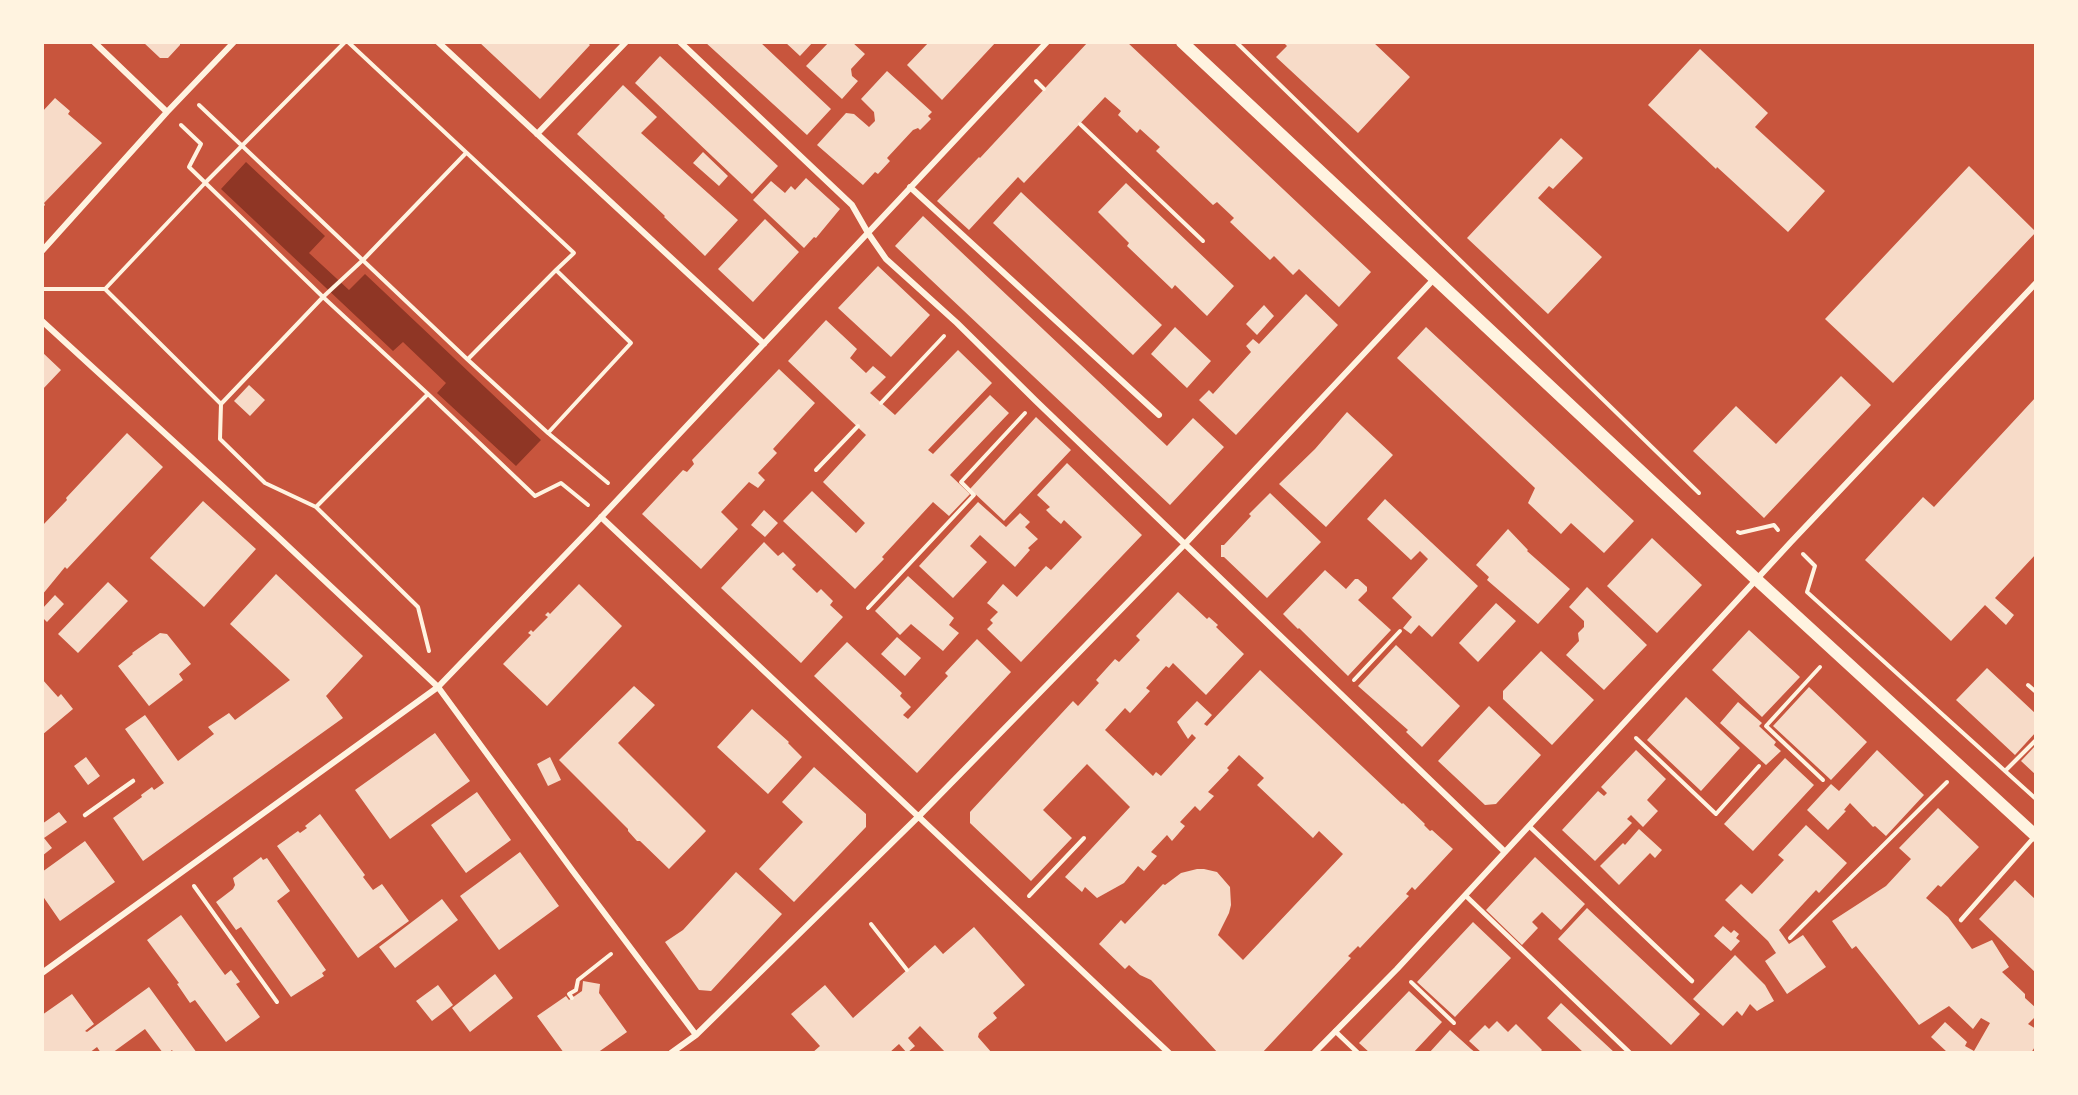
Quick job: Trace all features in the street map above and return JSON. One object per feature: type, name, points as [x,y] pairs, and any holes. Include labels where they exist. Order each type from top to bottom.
[{"type":"main road","points":[[1182,42],[1756,579],[2036,836]]},
{"type":"street","points":[[94,42],[167,111]]},
{"type":"street","points":[[42,251],[167,111],[234,42]]},
{"type":"street","points":[[438,42],[764,344]]},
{"type":"street","points":[[537,134],[626,42]]},
{"type":"street","points":[[680,42],[852,205],[886,259],[957,323],[1505,852]]},
{"type":"street","points":[[42,973],[438,687],[601,517],[1047,42]]},
{"type":"street","points":[[910,187],[1159,415]]},
{"type":"street","points":[[671,1053],[696,1035],[919,816],[1185,544],[1434,279]]},
{"type":"street","points":[[1314,1053],[1397,969],[1756,579],[2036,283]]},
{"type":"street","points":[[42,321],[438,687],[696,1035]]},
{"type":"street","points":[[601,517],[1169,1053]]},
{"type":"lane","points":[[85,815],[133,780]]},
{"type":"lane","points":[[1529,826],[1692,981]]},
{"type":"lane","points":[[1960,920],[2036,836]]},
{"type":"lane","points":[[1465,895],[1630,1053]]},
{"type":"lane","points":[[1335,1031],[1358,1053]]},
{"type":"path","points":[[105,289],[206,183],[347,42],[574,253],[467,359]]},
{"type":"path","points":[[1236,42],[1706,500]]},
{"type":"path","points":[[186,92],[467,359],[548,433],[622,494]]},
{"type":"path","points":[[167,111],[201,144],[189,167],[323,297],[535,496],[561,483],[601,517]]},
{"type":"path","points":[[1080,124],[1203,241]]},
{"type":"path","points":[[438,687],[418,607],[316,507],[266,483],[220,439],[221,404],[329,290],[364,259],[466,153]]},
{"type":"path","points":[[548,433],[630,343],[556,270]]},
{"type":"path","points":[[42,289],[105,289],[221,404]]},
{"type":"path","points":[[881,403],[957,323]]},
{"type":"path","points":[[316,507],[428,394]]},
{"type":"path","points":[[868,608],[974,495],[961,482],[1036,401]]},
{"type":"path","points":[[816,470],[858,426]]},
{"type":"path","points":[[1731,525],[1740,533],[1774,525],[1791,542]]},
{"type":"path","points":[[1815,566],[1807,592],[2036,799]]},
{"type":"path","points":[[1341,694],[1400,631]]},
{"type":"path","points":[[1823,780],[1766,726],[1835,651]]},
{"type":"path","points":[[2028,685],[2036,692]]},
{"type":"path","points":[[1622,725],[1716,814],[1759,766]]},
{"type":"path","points":[[2005,771],[2036,740]]},
{"type":"path","points":[[1790,938],[1962,767]]},
{"type":"path","points":[[1017,909],[1084,838]]},
{"type":"path","points":[[183,870],[277,1002]]},
{"type":"path","points":[[871,924],[908,970]]},
{"type":"path","points":[[572,998],[569,994],[576,990],[578,980],[626,942]]},
{"type":"path","points":[[1397,969],[1454,1023]]},
{"type":"shaded area","points":[[246,162],[325,236],[309,253],[349,290],[365,274],[541,440],[516,466],[437,393],[446,383],[403,342],[393,351],[221,189]]},
{"type":"building","points":[[143,42],[180,42],[180,45],[168,58],[160,58]]},
{"type":"building","points":[[479,42],[587,42],[590,45],[540,99]]},
{"type":"building","points":[[705,42],[760,42],[831,109],[807,135]]},
{"type":"building","points":[[785,42],[813,42],[800,56]]},
{"type":"building","points":[[829,42],[852,42],[865,54],[851,69],[852,76],[858,81],[842,99],[806,66]]},
{"type":"building","points":[[929,42],[996,42],[942,100],[907,65]]},
{"type":"building","points":[[1088,42],[1127,42],[1371,272],[1339,307],[1299,269],[1293,275],[1274,256],[1270,260],[1230,222],[1234,218],[1217,202],[1213,205],[1156,151],[1160,147],[1140,129],[1137,133],[1118,115],[1121,111],[1105,97],[1024,183],[1018,177],[969,230],[937,201]]},
{"type":"building","points":[[1283,42],[1373,42],[1410,77],[1358,133],[1276,57],[1287,46]]},
{"type":"building","points":[[1700,49],[1768,113],[1755,127],[1825,191],[1788,232],[1648,105]]},
{"type":"building","points":[[660,56],[778,166],[752,194],[635,83]]},
{"type":"building","points":[[887,71],[932,112],[928,116],[931,119],[920,130],[918,128],[913,130],[887,158],[890,161],[863,185],[817,145],[846,113],[854,114],[869,127],[875,121],[874,112],[861,99]]},
{"type":"building","points":[[623,85],[657,117],[641,133],[738,220],[705,256],[577,134]]},
{"type":"building","points":[[55,98],[70,111],[68,114],[102,143],[44,203],[42,208],[42,112]]},
{"type":"building","points":[[1561,138],[1583,158],[1553,189],[1549,186],[1538,198],[1602,257],[1548,314],[1467,238]]},
{"type":"building","points":[[703,152],[728,176],[719,186],[693,163]]},
{"type":"building","points":[[1969,166],[2036,232],[1893,383],[1825,319]]},
{"type":"building","points":[[806,178],[840,209],[816,238],[814,237],[804,248],[753,200],[771,181],[785,193],[791,186],[795,190]]},
{"type":"building","points":[[1126,183],[1234,286],[1207,316],[1175,285],[1172,289],[1127,246],[1129,243],[1098,212]]},
{"type":"building","points":[[1021,192],[1162,325],[1133,355],[993,223]]},
{"type":"building","points":[[923,216],[1167,446],[1193,418],[1224,447],[1170,505],[895,246]]},
{"type":"building","points":[[765,219],[799,252],[753,302],[718,269]]},
{"type":"building","points":[[878,266],[930,315],[891,357],[838,308]]},
{"type":"building","points":[[1306,294],[1338,325],[1236,435],[1199,400],[1209,390],[1213,394],[1251,352],[1246,346],[1253,339],[1259,344]]},
{"type":"building","points":[[1264,305],[1274,316],[1257,335],[1246,324]]},
{"type":"building","points":[[826,320],[857,349],[850,358],[866,373],[873,366],[886,377],[870,393],[895,415],[958,350],[992,383],[928,450],[933,454],[990,395],[1009,413],[950,475],[970,494],[949,516],[933,502],[855,589],[783,521],[812,491],[856,533],[865,523],[823,482],[866,435],[788,361]]},
{"type":"building","points":[[1175,327],[1211,361],[1187,388],[1151,354]]},
{"type":"building","points":[[1426,327],[1634,521],[1604,553],[1571,523],[1561,534],[1528,503],[1535,488],[1397,358]]},
{"type":"building","points":[[42,352],[61,370],[42,390]]},
{"type":"building","points":[[779,369],[815,403],[773,449],[777,453],[758,473],[765,480],[758,488],[749,482],[721,512],[738,529],[701,569],[642,514],[683,470],[687,472],[694,464],[692,460]]},
{"type":"building","points":[[1841,376],[1871,405],[1764,518],[1693,451],[1736,406],[1776,444]]},
{"type":"building","points":[[249,385],[265,400],[250,416],[234,401]]},
{"type":"building","points":[[2036,397],[2036,554],[1995,598],[2014,615],[2006,625],[1985,605],[1951,641],[1865,560],[1923,497],[1934,507]]},
{"type":"building","points":[[1347,412],[1393,455],[1326,527],[1279,484],[1315,449]]},
{"type":"building","points":[[1036,417],[1071,450],[1004,521],[970,489]]},
{"type":"building","points":[[127,433],[163,467],[67,569],[65,567],[42,595],[42,526]]},
{"type":"building","points":[[1067,463],[1142,535],[1021,662],[987,629],[993,623],[990,620],[998,612],[987,603],[1003,584],[1017,597],[1046,566],[1051,570],[1082,537],[1064,520],[1061,524],[1053,517],[1046,510],[1050,507],[1037,495]]},
{"type":"building","points":[[1270,493],[1321,542],[1267,598],[1224,557],[1221,557],[1221,545],[1224,545],[1251,516],[1249,514]]},
{"type":"building","points":[[1385,499],[1478,586],[1432,637],[1419,625],[1411,634],[1403,628],[1412,617],[1392,598],[1428,559],[1420,551],[1411,560],[1367,519]]},
{"type":"building","points":[[203,501],[256,549],[204,607],[150,558]]},
{"type":"building","points":[[978,502],[1006,527],[1020,513],[1030,522],[1025,527],[1038,539],[1028,548],[1030,550],[1015,567],[980,535],[970,546],[987,562],[953,598],[919,566]]},
{"type":"building","points":[[764,510],[778,523],[765,537],[751,525]]},
{"type":"building","points":[[1508,529],[1527,551],[1570,589],[1538,624],[1487,580],[1489,577],[1476,565]]},
{"type":"building","points":[[1652,538],[1702,585],[1657,633],[1607,586]]},
{"type":"building","points":[[764,542],[778,556],[783,552],[796,565],[792,569],[817,593],[821,589],[833,601],[830,605],[843,617],[801,663],[721,588]]},
{"type":"building","points":[[1325,570],[1346,589],[1355,579],[1367,587],[1367,591],[1358,600],[1391,630],[1348,676],[1283,614]]},
{"type":"building","points":[[276,574],[363,656],[326,696],[343,718],[143,861],[113,818],[152,787],[154,790],[164,783],[125,729],[145,715],[178,761],[214,734],[208,727],[229,713],[235,720],[290,680],[230,624]]},
{"type":"building","points":[[908,576],[954,618],[949,625],[959,633],[943,651],[911,624],[900,635],[875,611]]},
{"type":"building","points":[[108,582],[128,601],[78,653],[58,634]]},
{"type":"building","points":[[579,584],[622,626],[547,706],[503,664],[531,635],[528,633],[531,630],[533,632],[548,617],[545,615],[548,612],[550,614]]},
{"type":"building","points":[[1587,587],[1647,645],[1604,690],[1566,655],[1579,641],[1578,633],[1584,627],[1584,621],[1569,607]]},
{"type":"building","points":[[1178,592],[1207,619],[1209,617],[1218,625],[1216,627],[1244,654],[1206,695],[1173,663],[1169,668],[1166,666],[1146,688],[1150,691],[1130,713],[1125,708],[1105,730],[1153,776],[1156,772],[1161,776],[1196,738],[1192,734],[1188,739],[1177,722],[1197,701],[1212,715],[1204,724],[1207,726],[1260,670],[1430,831],[1432,830],[1453,849],[1415,890],[1412,887],[1406,894],[1409,896],[1360,948],[1358,946],[1348,956],[1351,958],[1262,1053],[1218,1053],[1151,980],[1140,975],[1129,965],[1125,969],[1099,944],[1121,920],[1125,924],[1163,884],[1165,885],[1181,873],[1204,869],[1217,872],[1230,887],[1229,913],[1218,935],[1243,960],[1343,854],[1319,831],[1313,838],[1257,785],[1264,778],[1239,755],[1227,768],[1229,770],[1208,792],[1214,796],[1200,811],[1195,806],[1180,822],[1185,826],[1172,841],[1167,835],[1151,852],[1157,856],[1144,871],[1138,866],[1124,883],[1097,898],[1085,887],[1082,892],[1065,877],[1130,807],[1087,764],[1043,810],[1072,838],[1031,881],[970,823],[970,812],[1073,701],[1078,706],[1099,683],[1096,680],[1115,659],[1119,662],[1140,640],[1136,636]]},
{"type":"building","points":[[55,595],[64,604],[47,622],[42,617],[42,609]]},
{"type":"building","points":[[1496,603],[1516,621],[1478,662],[1459,643]]},
{"type":"building","points":[[1749,630],[1800,677],[1762,717],[1712,670]]},
{"type":"building","points":[[160,633],[167,634],[191,664],[179,674],[183,680],[149,706],[118,666]]},
{"type":"building","points":[[897,637],[921,658],[905,676],[881,654]]},
{"type":"building","points":[[977,639],[1011,672],[917,773],[814,676],[847,642],[902,693],[900,696],[911,707],[903,715],[908,719],[948,676],[945,673]]},
{"type":"building","points":[[1396,645],[1460,706],[1422,747],[1406,732],[1408,730],[1358,686]]},
{"type":"building","points":[[1541,651],[1594,700],[1552,745],[1503,699],[1503,691]]},
{"type":"building","points":[[1987,668],[2036,714],[2036,732],[2015,755],[1956,700]]},
{"type":"building","points":[[42,679],[58,697],[61,694],[73,709],[42,735]]},
{"type":"building","points":[[634,686],[655,705],[618,743],[706,831],[669,869],[640,841],[637,841],[628,829],[559,760]]},
{"type":"building","points":[[1809,687],[1867,742],[1831,780],[1773,726]]},
{"type":"building","points":[[1686,697],[1740,748],[1701,791],[1647,740]]},
{"type":"building","points":[[1738,702],[1762,723],[1759,726],[1776,742],[1774,745],[1781,751],[1766,765],[1720,723]]},
{"type":"building","points":[[1489,706],[1541,755],[1496,804],[1485,805],[1438,761]]},
{"type":"building","points":[[752,709],[789,742],[802,757],[768,794],[717,747]]},
{"type":"building","points":[[435,733],[470,781],[390,839],[355,790]]},
{"type":"building","points":[[2036,745],[2036,775],[2021,761]]},
{"type":"building","points":[[1636,750],[1666,779],[1647,800],[1658,811],[1643,827],[1631,815],[1627,819],[1632,823],[1595,861],[1562,830],[1598,791],[1604,796],[1607,793],[1601,787]]},
{"type":"building","points":[[1877,750],[1924,795],[1886,836],[1875,826],[1873,827],[1850,803],[1844,810],[1846,811],[1828,830],[1807,810],[1831,784],[1839,791]]},
{"type":"building","points":[[86,757],[100,776],[88,785],[74,766]]},
{"type":"building","points":[[550,757],[561,780],[548,786],[537,764]]},
{"type":"building","points":[[1785,758],[1814,785],[1753,851],[1724,824]]},
{"type":"building","points":[[814,767],[866,814],[866,827],[794,902],[759,869],[803,822],[782,802]]},
{"type":"building","points":[[477,792],[511,840],[466,873],[431,825]]},
{"type":"building","points":[[1938,808],[1979,847],[1941,887],[1938,885],[1926,898],[1948,917],[1972,949],[1992,940],[2009,967],[2002,972],[2036,1008],[2036,1016],[2028,1024],[2036,1029],[2036,1045],[2031,1053],[1948,1053],[1931,1037],[1945,1022],[1967,1042],[1965,1046],[1974,1051],[1990,1023],[1981,1018],[1973,1029],[1949,1006],[1919,1025],[1856,946],[1852,949],[1832,921],[1886,886],[1911,859],[1899,848]]},
{"type":"building","points":[[59,812],[67,822],[44,838],[52,848],[42,856],[42,824]]},
{"type":"building","points":[[320,814],[365,875],[363,877],[373,890],[382,884],[409,921],[358,958],[277,846],[298,831],[300,833],[307,828],[305,826]]},
{"type":"building","points":[[1806,825],[1847,863],[1819,893],[1816,890],[1779,930],[1789,944],[1803,935],[1826,967],[1787,994],[1765,961],[1776,953],[1768,941],[1725,900],[1741,884],[1752,894],[1784,860],[1778,855]]},
{"type":"building","points":[[1639,829],[1662,850],[1655,858],[1650,853],[1619,885],[1600,866],[1623,843],[1625,845]]},
{"type":"building","points":[[85,841],[115,882],[60,921],[42,895],[42,872]]},
{"type":"building","points":[[520,852],[559,906],[499,950],[460,896]]},
{"type":"building","points":[[261,857],[263,860],[267,858],[290,891],[277,901],[326,970],[322,973],[324,976],[291,997],[241,927],[236,930],[216,902],[233,889],[235,885],[233,878]]},
{"type":"building","points":[[1535,857],[1585,904],[1561,930],[1542,912],[1532,922],[1538,928],[1522,945],[1486,910]]},
{"type":"building","points":[[736,872],[782,914],[711,991],[699,990],[665,942],[683,930]]},
{"type":"building","points":[[2015,880],[2036,900],[2036,973],[1979,919]]},
{"type":"building","points":[[442,899],[458,920],[395,968],[379,947]]},
{"type":"building","points":[[1587,908],[1700,1014],[1671,1045],[1558,939]]},
{"type":"building","points":[[181,915],[225,975],[231,970],[240,982],[236,984],[260,1017],[226,1042],[195,1000],[190,1003],[177,984],[179,983],[147,940]]},
{"type":"building","points":[[1473,922],[1511,958],[1455,1017],[1417,982]]},
{"type":"building","points":[[1723,926],[1731,933],[1734,930],[1739,934],[1736,938],[1740,941],[1731,951],[1714,936]]},
{"type":"building","points":[[974,927],[1025,985],[993,1013],[997,1018],[979,1033],[978,1037],[992,1053],[946,1053],[920,1026],[908,1038],[915,1046],[907,1053],[899,1044],[889,1053],[812,1053],[820,1046],[791,1014],[825,985],[853,1018],[935,945],[943,954]]},
{"type":"building","points":[[1735,955],[1765,985],[1774,1001],[1757,1011],[1750,1004],[1742,1016],[1737,1011],[1723,1026],[1693,999]]},
{"type":"building","points":[[495,974],[513,998],[470,1032],[452,1008]]},
{"type":"building","points":[[583,981],[600,984],[599,993],[627,1032],[597,1053],[564,1053],[537,1016],[566,996],[569,1000],[582,991]]},
{"type":"building","points":[[438,985],[453,1005],[432,1021],[416,1001]]},
{"type":"building","points":[[149,987],[197,1053],[174,1053],[172,1050],[163,1053],[145,1029],[112,1053],[101,1053],[97,1047],[89,1053],[42,1053],[42,1015],[72,994],[94,1024],[85,1031],[87,1032]]},
{"type":"building","points":[[1409,991],[1442,1022],[1413,1053],[1370,1053],[1359,1043]]},
{"type":"building","points":[[1561,1003],[1615,1053],[1584,1053],[1547,1018]]},
{"type":"building","points":[[1497,1021],[1508,1032],[1516,1024],[1542,1050],[1539,1053],[1482,1053],[1469,1041],[1485,1025],[1489,1029]]},
{"type":"building","points":[[1450,1030],[1471,1049],[1476,1053],[1429,1053]]}]
